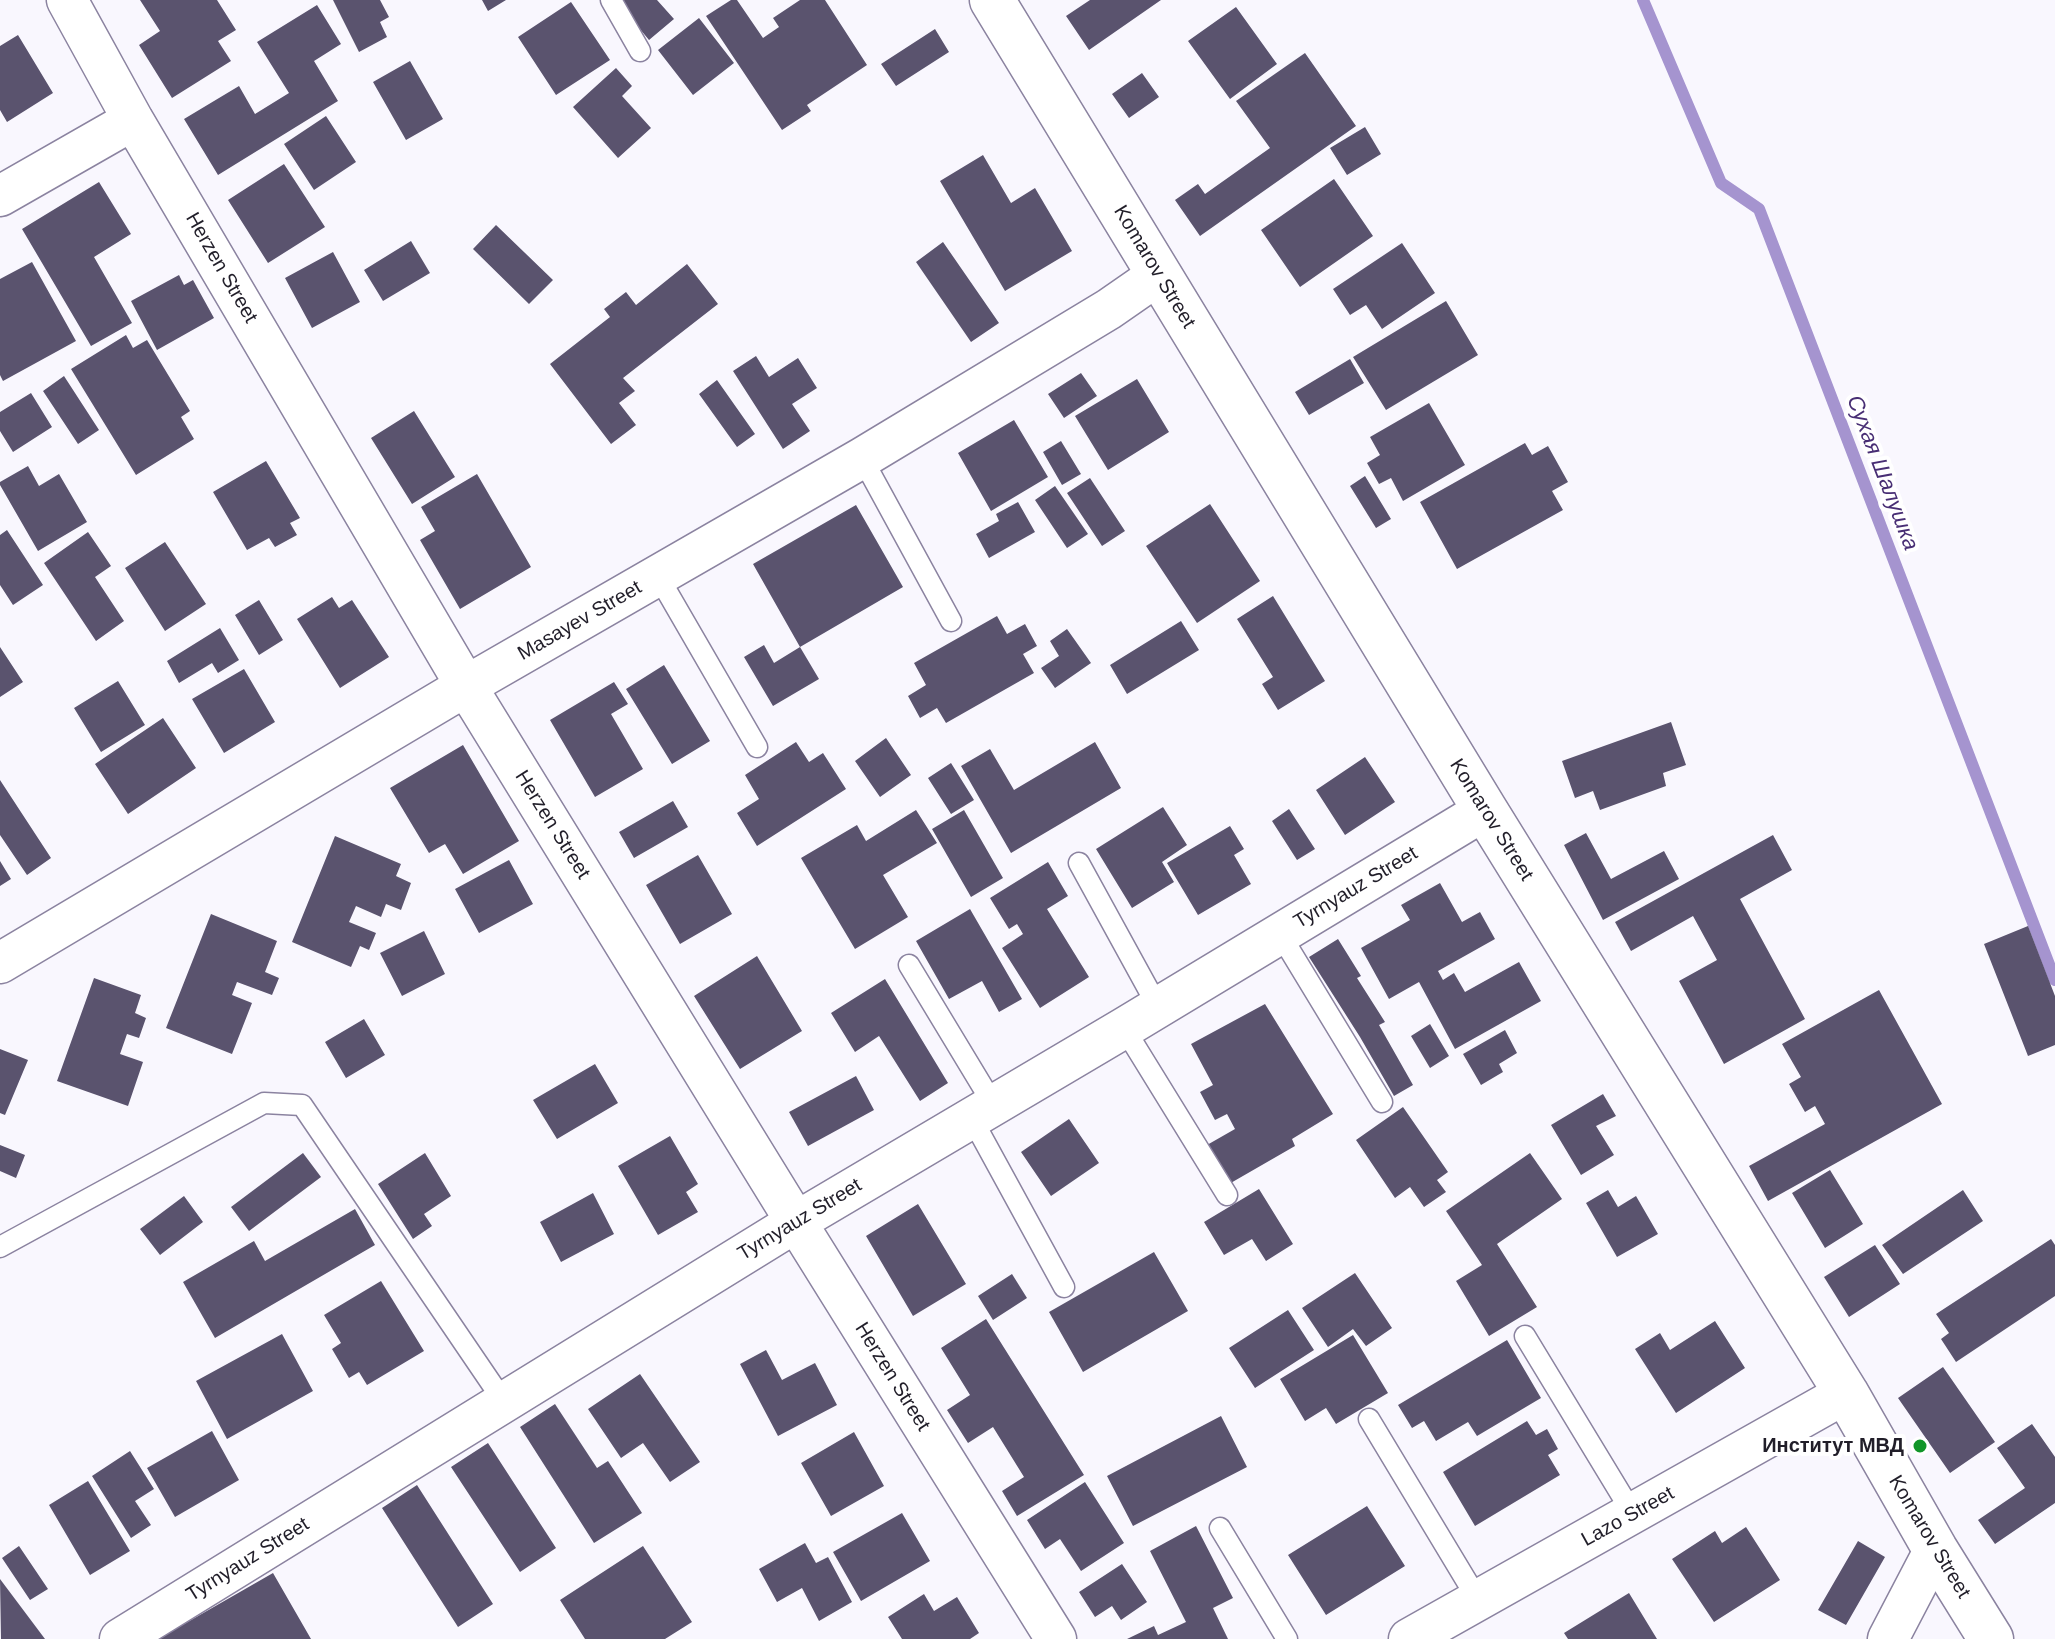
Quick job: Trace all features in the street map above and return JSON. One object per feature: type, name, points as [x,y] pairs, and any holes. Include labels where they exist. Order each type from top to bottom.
[{"type":"main road","name":"Komarov Street","points":[[992,0],[1485,810],[1846,1393],[1935,1549],[1991,1639]]},
{"type":"street","name":"Herzen Street","points":[[67,0],[133,120],[466,686],[1056,1639]]},
{"type":"street","points":[[0,196],[133,120]]},
{"type":"street","name":"Masayev Street","points":[[0,963],[466,686],[862,458],[1109,309],[1158,275]]},
{"type":"street","name":"Tyrnyauz Street","points":[[120,1639],[796,1222],[1485,810]]},
{"type":"street","name":"Lazo Street","points":[[1409,1639],[1846,1393]]},
{"type":"street","points":[[1888,1639],[1935,1549]]},
{"type":"lane","points":[[611,0],[640,51]]},
{"type":"lane","points":[[862,458],[951,621]]},
{"type":"lane","points":[[658,576],[757,747]]},
{"type":"lane","points":[[1079,863],[1158,1007]]},
{"type":"lane","points":[[1280,934],[1382,1102]]},
{"type":"lane","points":[[909,965],[982,1111],[1064,1287]]},
{"type":"lane","points":[[1124,1028],[1227,1195]]},
{"type":"lane","points":[[0,1247],[264,1103],[302,1105],[504,1402]]},
{"type":"lane","points":[[1525,1336],[1633,1514]]},
{"type":"lane","points":[[1369,1419],[1478,1600]]},
{"type":"lane","points":[[1220,1528],[1287,1639]]},
{"type":"building","points":[[140,0],[217,0],[236,30],[218,41],[231,61],[172,98],[139,45],[160,31]]},
{"type":"building","points":[[333,0],[380,0],[389,17],[380,22],[387,37],[359,52]]},
{"type":"building","points":[[482,0],[506,0],[488,11]]},
{"type":"building","points":[[616,0],[657,0],[674,19],[649,40]]},
{"type":"building","points":[[731,0],[737,0],[763,38],[779,27],[773,18],[800,0],[825,0],[867,65],[807,105],[811,111],[782,130],[706,16]]},
{"type":"building","points":[[1090,0],[1161,0],[1089,50],[1066,16]]},
{"type":"building","points":[[571,2],[610,60],[556,95],[518,37]]},
{"type":"building","points":[[317,5],[341,44],[314,61],[338,101],[218,175],[184,119],[239,86],[255,114],[289,93],[257,42]]},
{"type":"building","points":[[1236,7],[1277,64],[1230,99],[1188,41]]},
{"type":"building","points":[[699,18],[734,63],[693,95],[658,50]]},
{"type":"building","points":[[935,29],[949,52],[896,86],[881,64]]},
{"type":"building","points":[[18,35],[53,93],[7,122],[0,110],[0,46]]},
{"type":"building","points":[[1305,53],[1356,126],[1200,236],[1175,200],[1198,184],[1205,194],[1270,148],[1236,101]]},
{"type":"building","points":[[410,61],[443,119],[406,140],[373,82]]},
{"type":"building","points":[[616,68],[632,86],[622,96],[651,128],[618,158],[573,107]]},
{"type":"building","points":[[1142,73],[1159,97],[1129,118],[1112,94]]},
{"type":"building","points":[[326,116],[356,162],[314,190],[284,144]]},
{"type":"building","points":[[1365,127],[1381,154],[1347,175],[1330,148]]},
{"type":"building","points":[[983,155],[1011,203],[1035,188],[1072,251],[1005,291],[940,181]]},
{"type":"building","points":[[284,164],[325,227],[268,263],[228,200]]},
{"type":"building","points":[[1334,179],[1373,236],[1300,287],[1261,230]]},
{"type":"building","points":[[99,182],[131,234],[94,257],[132,323],[91,346],[22,229]]},
{"type":"building","points":[[496,225],[553,280],[529,304],[473,249]]},
{"type":"building","points":[[411,241],[430,273],[383,301],[364,270]]},
{"type":"building","points":[[943,242],[999,323],[971,342],[916,262]]},
{"type":"building","points":[[1402,243],[1435,293],[1382,329],[1366,305],[1350,315],[1333,289]]},
{"type":"building","points":[[333,252],[360,302],[312,328],[285,278]]},
{"type":"building","points":[[32,262],[76,341],[3,381],[0,375],[0,279]]},
{"type":"building","points":[[687,264],[718,304],[623,378],[635,391],[619,403],[636,425],[611,444],[550,364],[610,317],[604,309],[626,292],[636,305]]},
{"type":"building","points":[[179,275],[184,285],[193,280],[214,318],[157,350],[131,301]]},
{"type":"building","points":[[1446,301],[1478,355],[1386,410],[1353,357]]},
{"type":"building","points":[[126,335],[133,348],[147,340],[190,411],[181,417],[194,439],[136,475],[71,369]]},
{"type":"building","points":[[756,356],[769,377],[798,358],[817,388],[792,404],[810,431],[783,449],[733,371]]},
{"type":"building","points":[[1350,359],[1364,383],[1309,415],[1295,392]]},
{"type":"building","points":[[1081,373],[1097,396],[1064,418],[1048,394]]},
{"type":"building","points":[[64,376],[99,430],[78,444],[43,391]]},
{"type":"building","points":[[1137,379],[1169,432],[1108,470],[1075,416]]},
{"type":"building","points":[[717,380],[755,434],[737,447],[699,394]]},
{"type":"building","points":[[31,393],[52,427],[13,452],[0,431],[0,412]]},
{"type":"building","points":[[1429,403],[1465,465],[1403,501],[1391,478],[1379,484],[1367,463],[1380,455],[1370,437]]},
{"type":"building","points":[[414,411],[455,477],[412,504],[371,438]]},
{"type":"building","points":[[1014,420],[1048,477],[991,511],[958,453]]},
{"type":"building","points":[[1061,441],[1081,474],[1062,485],[1043,452]]},
{"type":"building","points":[[1525,443],[1532,455],[1548,446],[1568,482],[1552,491],[1563,510],[1457,569],[1420,502]]},
{"type":"building","points":[[266,461],[300,518],[290,523],[297,535],[275,547],[269,538],[247,550],[213,492]]},
{"type":"building","points":[[28,466],[39,486],[59,474],[87,522],[38,551],[0,485],[0,482]]},
{"type":"building","points":[[477,474],[531,567],[460,609],[420,540],[435,531],[421,507]]},
{"type":"building","points":[[1365,476],[1391,519],[1376,528],[1350,486]]},
{"type":"building","points":[[1090,478],[1125,531],[1102,546],[1067,493]]},
{"type":"building","points":[[1055,486],[1088,534],[1067,548],[1035,500]]},
{"type":"building","points":[[1018,502],[1035,532],[989,558],[976,534],[999,521],[996,514]]},
{"type":"building","points":[[1210,504],[1260,581],[1197,623],[1146,546]]},
{"type":"building","points":[[856,505],[903,587],[800,647],[753,564]]},
{"type":"building","points":[[7,530],[43,585],[13,605],[0,585],[0,535]]},
{"type":"building","points":[[88,532],[111,566],[95,577],[124,621],[96,641],[44,563]]},
{"type":"building","points":[[165,542],[206,604],[165,631],[125,568]]},
{"type":"building","points":[[1273,596],[1325,681],[1278,710],[1262,684],[1273,677],[1237,619]]},
{"type":"building","points":[[332,597],[339,608],[352,600],[389,657],[340,688],[297,619]]},
{"type":"building","points":[[259,600],[283,640],[259,655],[235,615]]},
{"type":"building","points":[[997,616],[1007,634],[1025,624],[1037,646],[1023,654],[1034,673],[946,723],[937,708],[920,718],[908,696],[926,685],[914,663]]},
{"type":"building","points":[[1181,621],[1199,650],[1127,694],[1110,665]]},
{"type":"building","points":[[220,628],[239,660],[218,673],[212,663],[179,683],[167,661]]},
{"type":"building","points":[[1067,629],[1091,663],[1055,688],[1041,668],[1059,656],[1050,641]]},
{"type":"building","points":[[764,645],[774,663],[800,647],[819,679],[773,706],[744,657]]},
{"type":"building","points":[[0,647],[23,682],[0,697]]},
{"type":"building","points":[[664,665],[710,741],[672,764],[626,689]]},
{"type":"building","points":[[244,669],[275,722],[224,753],[192,699]]},
{"type":"building","points":[[118,681],[145,725],[101,752],[74,708]]},
{"type":"building","points":[[614,682],[628,704],[611,714],[643,769],[595,797],[550,720]]},
{"type":"building","points":[[163,718],[196,768],[128,814],[95,764]]},
{"type":"building","points":[[1671,722],[1686,765],[1663,773],[1666,786],[1600,810],[1593,791],[1575,798],[1562,761]]},
{"type":"building","points":[[886,738],[911,775],[880,797],[855,761]]},
{"type":"building","points":[[796,742],[809,762],[823,753],[846,789],[757,846],[737,813],[759,799],[745,775]]},
{"type":"building","points":[[1095,742],[1121,788],[1011,853],[961,766],[990,749],[1014,790]]},
{"type":"building","points":[[463,745],[519,841],[463,874],[445,844],[429,853],[390,788]]},
{"type":"building","points":[[1365,757],[1395,802],[1345,835],[1316,790]]},
{"type":"building","points":[[951,763],[974,800],[951,814],[928,778]]},
{"type":"building","points":[[0,780],[51,858],[27,875],[0,835]]},
{"type":"building","points":[[673,801],[688,827],[634,858],[619,832]]},
{"type":"building","points":[[1163,807],[1187,845],[1162,862],[1174,882],[1132,908],[1096,849]]},
{"type":"building","points":[[1289,809],[1315,849],[1297,860],[1272,821]]},
{"type":"building","points":[[916,810],[937,843],[883,875],[908,917],[855,949],[801,858],[857,825],[866,841]]},
{"type":"building","points":[[964,810],[1003,878],[971,897],[932,829]]},
{"type":"building","points":[[1230,826],[1244,849],[1234,855],[1251,884],[1198,915],[1167,863]]},
{"type":"building","points":[[1586,833],[1611,879],[1664,851],[1679,879],[1603,920],[1564,845]]},
{"type":"building","points":[[1773,835],[1792,870],[1740,899],[1805,1019],[1724,1064],[1679,981],[1717,960],[1693,916],[1631,951],[1615,922]]},
{"type":"building","points":[[335,836],[401,864],[396,876],[411,883],[401,910],[386,904],[381,917],[356,906],[349,922],[376,933],[369,950],[360,946],[351,967],[292,942]]},
{"type":"building","points":[[698,855],[732,914],[680,944],[646,885]]},
{"type":"building","points":[[509,860],[533,904],[479,933],[455,889]]},
{"type":"building","points":[[0,861],[11,879],[0,886]]},
{"type":"building","points":[[1048,862],[1068,896],[1047,909],[1089,977],[1040,1008],[1002,948],[1023,934],[1017,924],[1009,929],[990,898]]},
{"type":"building","points":[[1440,883],[1462,922],[1480,912],[1495,939],[1438,971],[1443,980],[1454,973],[1465,992],[1519,962],[1541,1001],[1455,1049],[1419,982],[1389,999],[1361,948],[1410,920],[1401,905]]},
{"type":"building","points":[[970,909],[1022,999],[999,1012],[982,981],[949,999],[916,941]]},
{"type":"building","points":[[211,914],[277,941],[265,972],[279,978],[272,995],[237,982],[232,995],[252,1003],[232,1054],[166,1028]]},
{"type":"building","points":[[2028,926],[2055,996],[2055,1045],[2028,1056],[1984,944]]},
{"type":"building","points":[[424,931],[445,974],[402,996],[380,953]]},
{"type":"building","points":[[1338,939],[1361,976],[1357,978],[1385,1022],[1379,1025],[1413,1085],[1394,1096],[1309,957]]},
{"type":"building","points":[[757,956],[802,1031],[740,1069],[694,996]]},
{"type":"building","points":[[94,978],[141,995],[135,1013],[146,1018],[139,1038],[127,1034],[120,1054],[143,1062],[128,1106],[57,1081]]},
{"type":"building","points":[[885,979],[948,1083],[920,1101],[879,1036],[855,1052],[831,1013]]},
{"type":"building","points":[[1879,990],[1942,1104],[1768,1201],[1749,1166],[1825,1124],[1815,1106],[1805,1112],[1789,1084],[1801,1077],[1782,1044]]},
{"type":"building","points":[[1265,1004],[1333,1114],[1292,1139],[1295,1146],[1229,1184],[1207,1145],[1235,1129],[1227,1114],[1215,1120],[1200,1092],[1213,1085],[1191,1044]]},
{"type":"building","points":[[364,1019],[385,1055],[346,1078],[325,1042]]},
{"type":"building","points":[[1430,1024],[1449,1056],[1430,1068],[1411,1036]]},
{"type":"building","points":[[1505,1030],[1517,1053],[1499,1064],[1503,1072],[1481,1085],[1463,1054]]},
{"type":"building","points":[[0,1049],[28,1060],[5,1115],[0,1113]]},
{"type":"building","points":[[595,1064],[618,1103],[557,1139],[533,1100]]},
{"type":"building","points":[[856,1076],[874,1110],[808,1146],[789,1112]]},
{"type":"building","points":[[1603,1094],[1616,1116],[1596,1126],[1614,1155],[1581,1175],[1551,1125]]},
{"type":"building","points":[[1403,1107],[1448,1172],[1437,1180],[1446,1192],[1424,1207],[1410,1187],[1395,1198],[1356,1140]]},
{"type":"building","points":[[1069,1119],[1099,1163],[1051,1196],[1021,1152]]},
{"type":"building","points":[[670,1136],[698,1184],[686,1192],[698,1212],[658,1235],[618,1166]]},
{"type":"building","points":[[0,1145],[25,1155],[16,1178],[0,1171]]},
{"type":"building","points":[[303,1153],[321,1177],[249,1231],[231,1207]]},
{"type":"building","points":[[425,1153],[451,1196],[424,1214],[432,1226],[413,1239],[378,1184]]},
{"type":"building","points":[[1530,1153],[1562,1199],[1497,1244],[1537,1307],[1489,1336],[1456,1281],[1482,1265],[1446,1211]]},
{"type":"building","points":[[1830,1170],[1863,1224],[1825,1248],[1792,1193]]},
{"type":"building","points":[[1259,1189],[1293,1244],[1266,1261],[1252,1239],[1224,1255],[1204,1222]]},
{"type":"building","points":[[1608,1190],[1618,1207],[1636,1196],[1658,1234],[1617,1257],[1586,1203]]},
{"type":"building","points":[[1963,1190],[1983,1221],[1903,1274],[1882,1245]]},
{"type":"building","points":[[593,1193],[614,1234],[561,1262],[540,1222]]},
{"type":"building","points":[[184,1196],[203,1222],[160,1255],[140,1229]]},
{"type":"building","points":[[918,1204],[966,1284],[913,1316],[866,1236]]},
{"type":"building","points":[[355,1209],[375,1245],[215,1338],[183,1282],[254,1241],[265,1261]]},
{"type":"building","points":[[2051,1239],[2055,1245],[2055,1296],[1956,1362],[1941,1339],[1949,1333],[1936,1314]]},
{"type":"building","points":[[1875,1245],[1900,1284],[1849,1317],[1824,1277]]},
{"type":"building","points":[[1154,1252],[1188,1311],[1083,1372],[1049,1312]]},
{"type":"building","points":[[1355,1273],[1392,1328],[1366,1346],[1353,1329],[1328,1347],[1302,1308]]},
{"type":"building","points":[[1012,1274],[1027,1298],[993,1320],[978,1296]]},
{"type":"building","points":[[381,1281],[424,1351],[367,1385],[359,1372],[349,1378],[332,1349],[341,1343],[324,1315]]},
{"type":"building","points":[[1288,1310],[1314,1350],[1255,1388],[1229,1348]]},
{"type":"building","points":[[986,1319],[1084,1475],[1017,1516],[1002,1491],[1024,1477],[993,1427],[968,1443],[947,1410],[970,1395],[941,1348]]},
{"type":"building","points":[[1715,1321],[1745,1368],[1676,1413],[1635,1349],[1660,1333],[1670,1350]]},
{"type":"building","points":[[282,1334],[313,1391],[227,1439],[196,1381]]},
{"type":"building","points":[[1353,1335],[1388,1393],[1336,1424],[1326,1408],[1305,1421],[1280,1379]]},
{"type":"building","points":[[1507,1340],[1541,1398],[1477,1436],[1468,1422],[1436,1441],[1424,1421],[1412,1428],[1398,1405]]},
{"type":"building","points":[[766,1350],[782,1380],[815,1363],[837,1405],[778,1436],[740,1364]]},
{"type":"building","points":[[1943,1367],[1995,1442],[1950,1473],[1898,1398]]},
{"type":"building","points":[[640,1374],[700,1462],[670,1482],[643,1443],[621,1458],[588,1409]]},
{"type":"building","points":[[555,1404],[597,1468],[608,1461],[642,1513],[594,1543],[520,1427]]},
{"type":"building","points":[[1221,1416],[1247,1467],[1133,1526],[1107,1476]]},
{"type":"building","points":[[1527,1421],[1536,1435],[1547,1429],[1558,1449],[1548,1455],[1560,1475],[1475,1526],[1443,1472]]},
{"type":"building","points":[[2032,1424],[2055,1457],[2055,1503],[1995,1544],[1978,1520],[2025,1488],[1997,1448]]},
{"type":"building","points":[[212,1431],[239,1480],[175,1517],[147,1468]]},
{"type":"building","points":[[854,1432],[884,1486],[831,1516],[801,1463]]},
{"type":"building","points":[[488,1443],[556,1548],[520,1572],[451,1467]]},
{"type":"building","points":[[130,1451],[154,1489],[135,1501],[151,1525],[131,1538],[92,1476]]},
{"type":"building","points":[[88,1481],[130,1551],[90,1575],[49,1505]]},
{"type":"building","points":[[1085,1482],[1124,1543],[1081,1571],[1060,1539],[1045,1549],[1027,1520]]},
{"type":"building","points":[[417,1485],[493,1604],[458,1627],[382,1508]]},
{"type":"building","points":[[1367,1506],[1405,1566],[1326,1615],[1288,1555]]},
{"type":"building","points":[[902,1513],[930,1561],[861,1601],[833,1552]]},
{"type":"building","points":[[1196,1526],[1233,1598],[1213,1608],[1228,1639],[1127,1639],[1154,1626],[1158,1635],[1186,1622],[1150,1551]]},
{"type":"building","points":[[1746,1527],[1780,1580],[1714,1622],[1672,1559],[1715,1531],[1722,1543]]},
{"type":"building","points":[[1858,1541],[1885,1557],[1846,1625],[1818,1610]]},
{"type":"building","points":[[805,1543],[816,1563],[828,1557],[852,1602],[819,1621],[802,1588],[777,1602],[759,1569]]},
{"type":"building","points":[[19,1546],[48,1589],[30,1600],[2,1558]]},
{"type":"building","points":[[643,1546],[692,1622],[665,1639],[585,1639],[560,1600]]},
{"type":"building","points":[[1122,1564],[1147,1602],[1121,1620],[1112,1606],[1095,1617],[1079,1592]]},
{"type":"building","points":[[273,1573],[311,1639],[158,1639]]},
{"type":"building","points":[[0,1579],[45,1639],[1,1639]]},
{"type":"building","points":[[1629,1593],[1657,1639],[1568,1639],[1564,1633]]},
{"type":"building","points":[[924,1594],[934,1611],[957,1597],[979,1633],[970,1639],[902,1639],[888,1617]]},
{"type":"waterway","name":"Сухая Шалушка","points":[[1643,0],[1721,183],[1759,209],[2055,980]]},
{"type":"place","name":"Институт МВД","points":[[1920,1446]]}]
